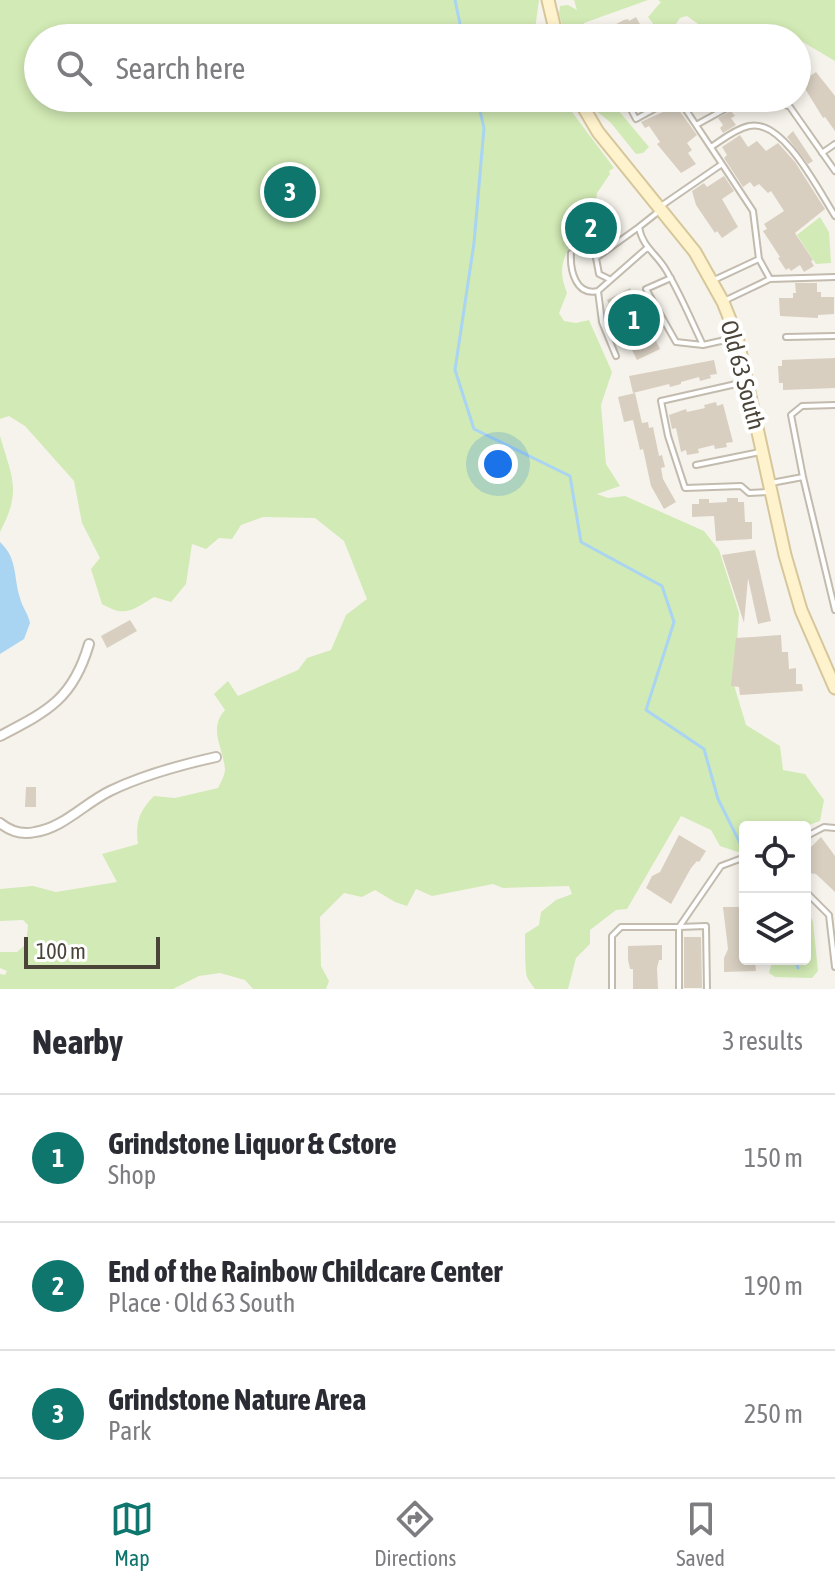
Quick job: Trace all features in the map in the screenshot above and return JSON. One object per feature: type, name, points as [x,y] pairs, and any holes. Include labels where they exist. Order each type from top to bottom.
[{"type":"main road","points":[[548,0],[554,24]]},
{"type":"main road","name":"Old 63 South","points":[[586,112],[598,132],[695,252],[723,302],[737,337],[785,555],[801,610],[835,688]]},
{"type":"street","points":[[0,736],[43,714],[67,693],[84,664],[89,644]]},
{"type":"street","points":[[0,823],[17,832],[38,832],[60,823],[111,791],[216,757]]},
{"type":"lane","points":[[632,112],[636,119],[649,112]]},
{"type":"lane","points":[[686,112],[753,211],[759,259],[770,279]]},
{"type":"lane","points":[[696,125],[720,112]]},
{"type":"lane","points":[[793,112],[835,171]]},
{"type":"lane","points":[[711,147],[747,126],[770,128],[783,138],[835,216]]},
{"type":"lane","points":[[822,153],[835,144]]},
{"type":"lane","points":[[610,280],[599,274],[596,258],[722,164]]},
{"type":"lane","points":[[639,227],[647,248],[671,278],[703,345]]},
{"type":"lane","points":[[571,253],[576,282],[592,293],[647,248]]},
{"type":"lane","points":[[712,281],[759,259]]},
{"type":"lane","points":[[723,302],[770,279],[835,277]]},
{"type":"lane","points":[[671,278],[646,289],[676,342],[703,345],[737,337]]},
{"type":"lane","points":[[598,291],[602,322],[616,356]]},
{"type":"lane","points":[[786,337],[835,336]]},
{"type":"lane","points":[[747,382],[661,401],[668,436],[685,488],[741,486],[755,494],[803,477]]},
{"type":"lane","points":[[835,405],[802,406],[791,415],[835,610]]},
{"type":"lane","points":[[696,465],[762,452]]},
{"type":"lane","points":[[811,834],[824,827],[835,828]]},
{"type":"lane","points":[[679,989],[679,927],[721,866],[739,859]]},
{"type":"lane","points":[[807,893],[829,915],[835,967]]},
{"type":"lane","points":[[612,989],[612,936],[621,927],[706,926],[707,989]]},
{"type":"green space","points":[[0,0],[539,0],[536,24],[24,24],[24,112],[572,112],[614,168],[609,171],[597,193],[595,210],[565,237],[571,244],[562,268],[567,293],[559,313],[564,321],[576,323],[589,320],[612,372],[601,405],[606,464],[620,486],[597,494],[608,498],[625,496],[704,531],[719,550],[739,613],[734,685],[746,725],[780,746],[783,770],[805,774],[824,800],[820,821],[811,824],[811,821],[739,821],[738,852],[720,846],[711,830],[681,816],[627,909],[616,910],[590,930],[590,944],[576,958],[568,989],[535,989],[526,974],[525,934],[539,925],[541,912],[556,900],[572,894],[569,886],[503,888],[493,884],[432,896],[416,889],[407,906],[375,890],[362,897],[344,893],[320,917],[321,966],[329,981],[326,989],[253,989],[245,980],[220,973],[199,976],[173,989],[0,989],[0,974],[5,975],[7,971],[0,968],[0,952],[17,952],[26,944],[28,925],[23,920],[0,921],[0,889],[33,886],[56,892],[117,882],[102,854],[138,844],[139,818],[154,796],[175,798],[218,788],[225,769],[217,731],[225,710],[214,694],[228,681],[238,696],[298,670],[307,658],[331,650],[346,615],[367,599],[344,541],[315,518],[263,517],[241,525],[232,539],[219,538],[206,549],[192,544],[186,584],[171,602],[154,597],[129,611],[117,611],[102,604],[91,569],[100,558],[82,523],[74,481],[25,426],[9,416],[0,419]]},
{"type":"green space","points":[[574,0],[648,0],[584,24],[562,24],[560,6],[568,5],[577,10]]},
{"type":"green space","points":[[658,0],[835,0],[835,61],[811,47],[811,24],[698,24],[687,16],[680,18],[676,24],[653,24],[648,17],[661,2]]},
{"type":"green space","points":[[598,112],[620,112],[649,147],[643,153],[636,154]]},
{"type":"green space","points":[[820,217],[829,232],[831,263],[816,264],[797,235]]},
{"type":"green space","points":[[0,436],[11,474],[13,494],[0,532]]},
{"type":"green space","points":[[811,918],[818,971],[812,978],[775,977],[769,973],[771,965],[811,965]]},
{"type":"water","points":[[0,542],[10,555],[21,601],[30,623],[24,639],[0,654]]},
{"type":"building","points":[[636,17],[640,24],[616,24],[628,19]]},
{"type":"building","points":[[816,72],[835,96],[835,131],[811,98],[811,75]]},
{"type":"building","points":[[663,112],[680,112],[697,135],[687,143],[692,150],[688,153],[696,164],[681,173],[657,144],[660,142],[649,126],[645,128],[641,122]]},
{"type":"building","points":[[732,112],[735,116],[731,118],[736,125],[723,133],[720,128],[723,125],[718,118]]},
{"type":"building","points":[[793,131],[813,161],[808,164],[787,137]]},
{"type":"building","points":[[740,135],[748,147],[757,141],[766,151],[778,143],[795,162],[825,209],[795,233],[813,260],[814,266],[804,272],[800,265],[791,271],[789,268],[786,270],[763,231],[767,229],[764,224],[784,211],[771,191],[768,193],[759,184],[754,187],[750,182],[743,187],[724,158],[727,155],[722,147]]},
{"type":"building","points":[[724,176],[734,191],[722,199],[738,227],[722,238],[717,231],[715,233],[696,205],[692,191],[704,183],[707,187]]},
{"type":"building","points":[[597,210],[609,225],[579,249],[567,235]]},
{"type":"building","points":[[795,283],[817,283],[817,292],[821,292],[821,297],[834,297],[834,314],[818,315],[818,318],[780,316],[779,298],[793,298]]},
{"type":"building","points":[[630,288],[660,349],[637,360],[607,300]]},
{"type":"building","points":[[835,358],[835,388],[783,390],[783,383],[779,383],[778,366],[782,366],[782,360]]},
{"type":"building","points":[[714,360],[717,374],[710,375],[711,378],[700,381],[699,377],[670,387],[669,384],[633,393],[629,376]]},
{"type":"building","points":[[635,393],[642,423],[648,422],[649,428],[653,427],[659,456],[662,455],[665,467],[661,468],[663,479],[676,502],[664,509],[651,486],[633,420],[624,422],[618,397]]},
{"type":"building","points":[[716,402],[717,406],[723,404],[733,442],[726,443],[727,447],[715,449],[714,445],[698,449],[699,453],[687,455],[686,450],[681,452],[676,428],[672,429],[669,415],[686,409],[687,412],[705,408],[704,405]]},
{"type":"building","points":[[727,498],[738,498],[738,502],[744,502],[745,522],[752,522],[752,539],[716,541],[714,516],[692,517],[692,504],[699,504],[699,499],[709,499],[709,503],[727,502]]},
{"type":"building","points":[[755,550],[771,621],[758,624],[748,578],[744,623],[722,555]]},
{"type":"building","points":[[130,620],[137,631],[107,648],[101,636]]},
{"type":"building","points":[[781,635],[782,652],[788,652],[789,669],[796,668],[796,684],[802,684],[803,691],[740,695],[739,687],[731,686],[736,638]]},
{"type":"building","points":[[26,787],[36,787],[36,807],[25,807]]},
{"type":"building","points":[[679,835],[706,851],[691,868],[671,904],[646,888],[652,876],[660,872]]},
{"type":"building","points":[[821,837],[835,856],[835,892],[816,874],[811,873],[811,847]]},
{"type":"building","points":[[723,907],[739,907],[739,965],[756,965],[756,971],[724,972],[728,949]]},
{"type":"building","points":[[684,937],[701,937],[702,988],[684,988]]},
{"type":"building","points":[[662,945],[662,960],[659,960],[657,968],[658,989],[633,989],[628,946]]},
{"type":"waterway","points":[[455,0],[460,24]]},
{"type":"waterway","points":[[480,112],[484,128],[474,243],[455,370],[474,429],[570,476],[581,542],[662,586],[674,622],[646,710],[704,749],[718,799],[739,841]]},
{"type":"place","name":"Grindstone Nature Area","points":[[290,192]]},
{"type":"place","name":"End of the Rainbow Childcare Center","points":[[591,228]]},
{"type":"place","name":"Grindstone Liquor & Cstore","points":[[634,320]]}]
